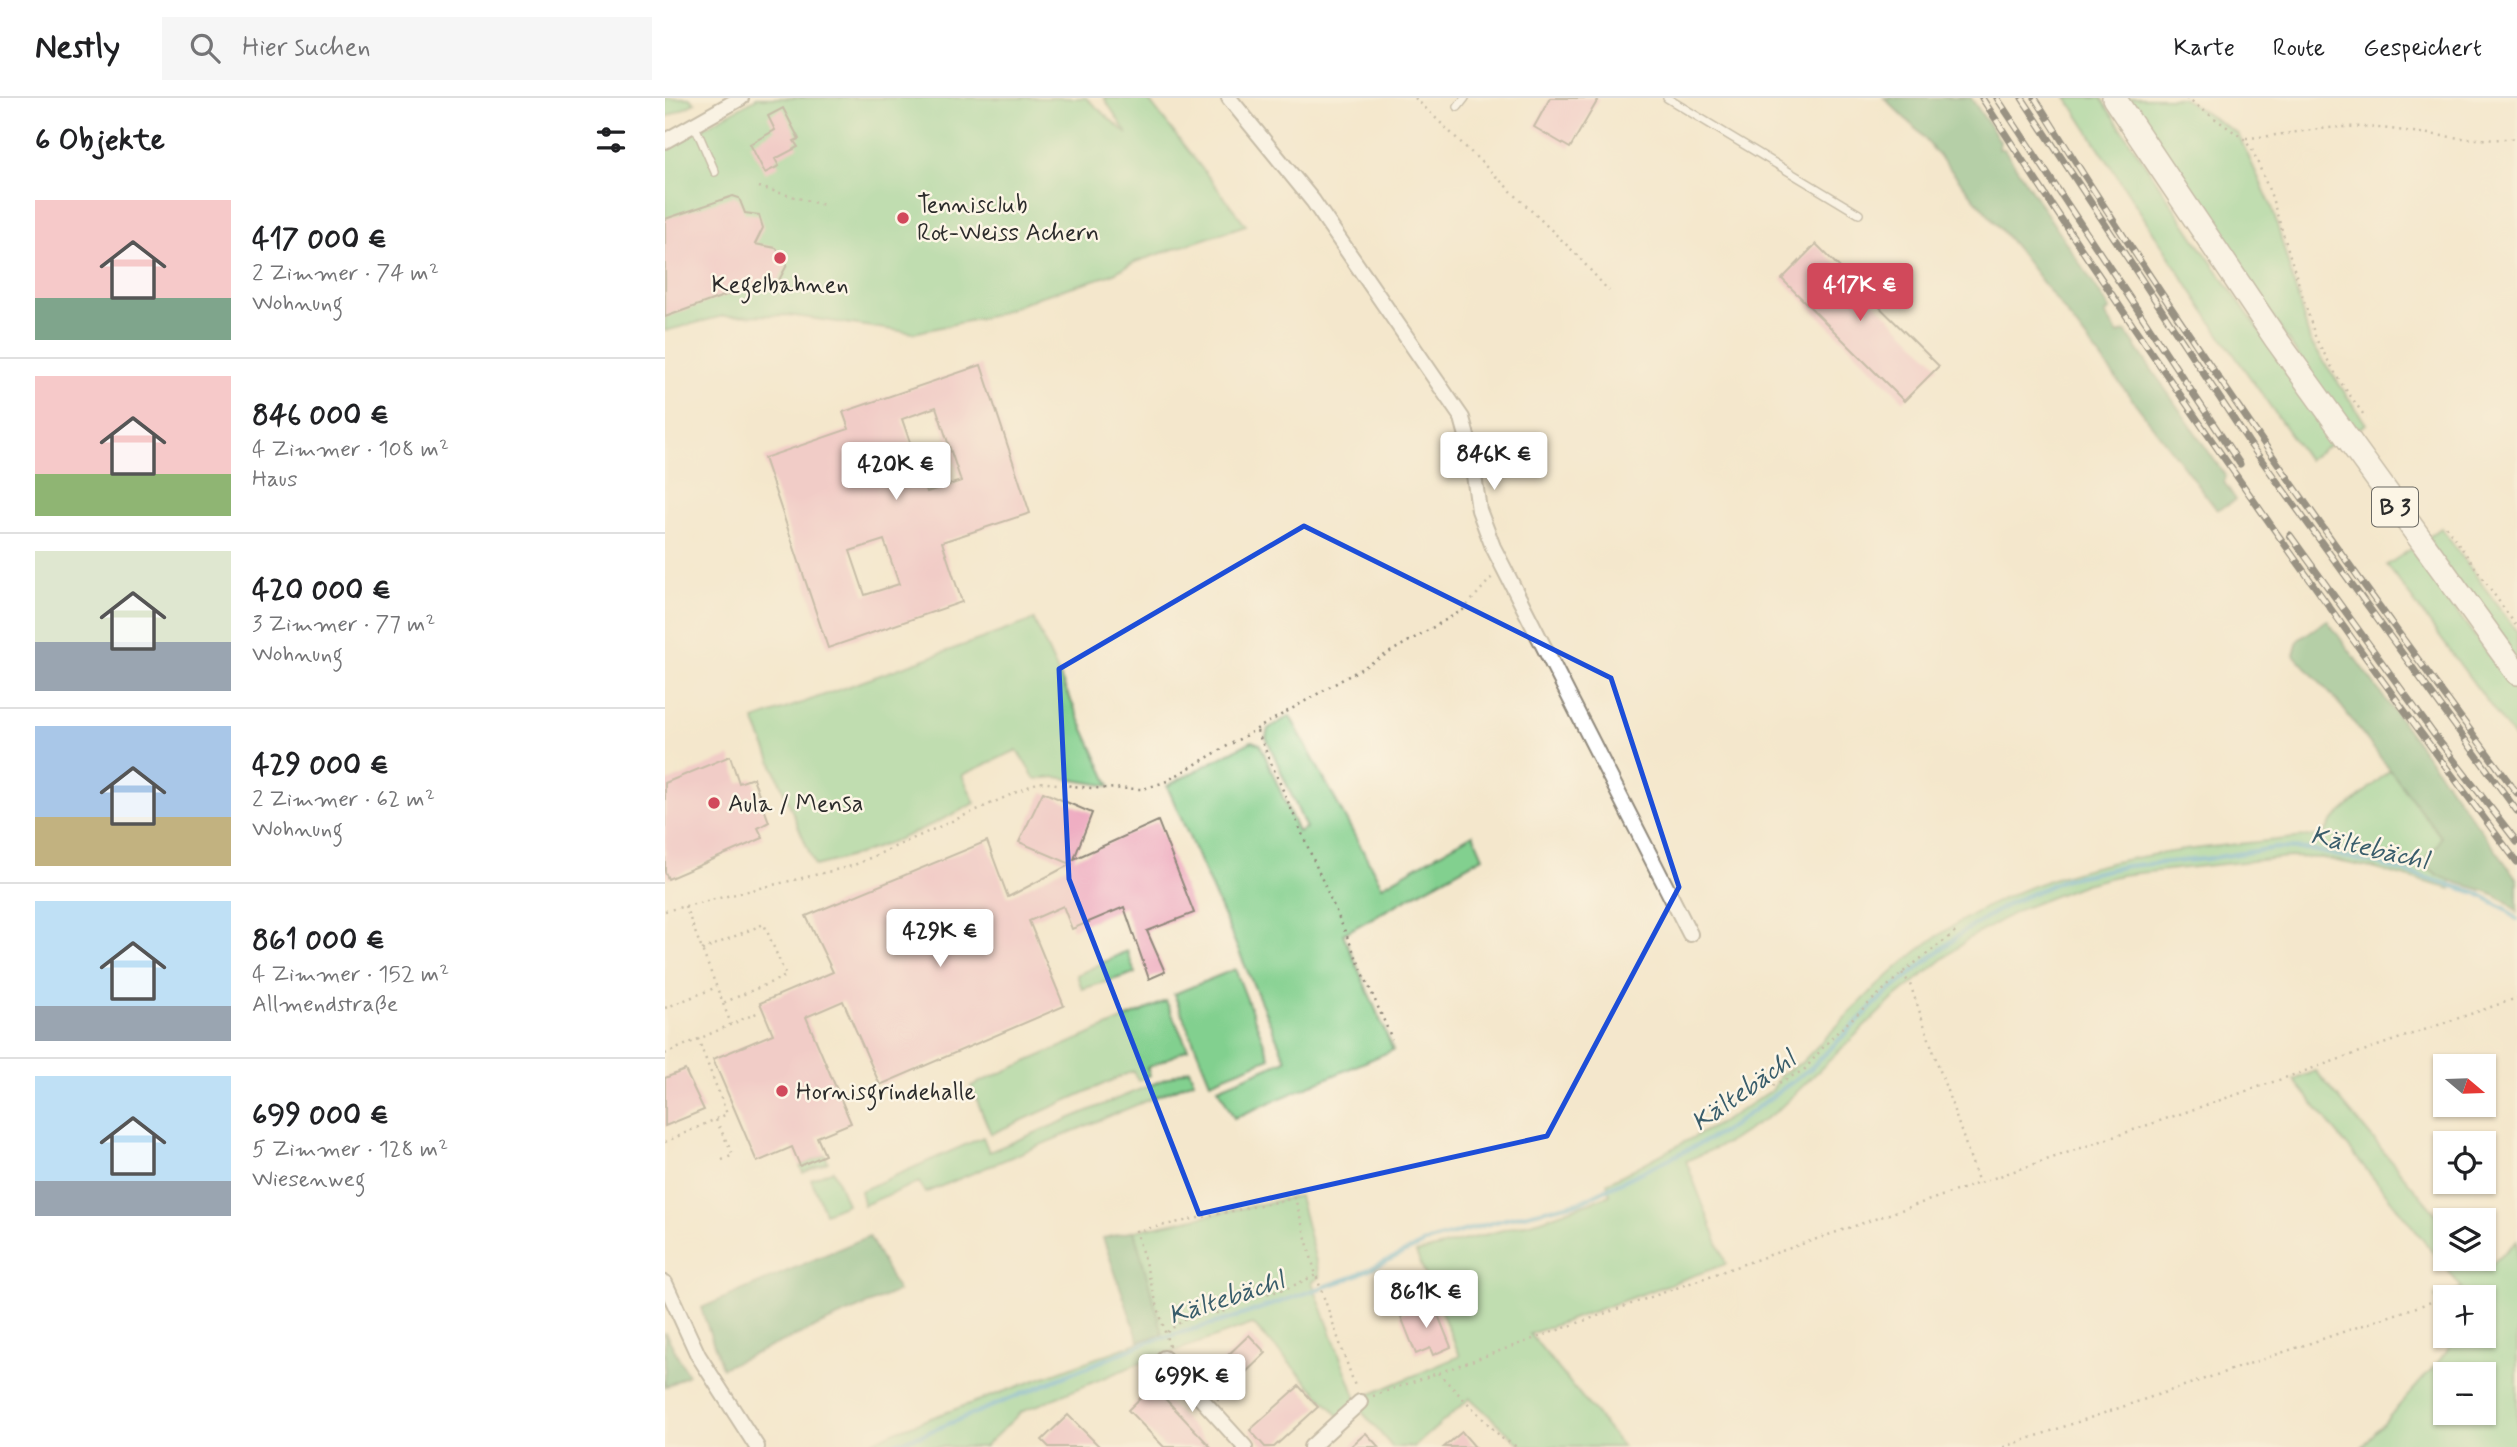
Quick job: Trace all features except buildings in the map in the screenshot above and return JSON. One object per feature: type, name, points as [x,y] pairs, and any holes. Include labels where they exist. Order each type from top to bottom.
[{"type":"main road","name":"B 3","points":[[2115,98],[2276,339],[2517,673]]},
{"type":"street","points":[[665,141],[741,98]]},
{"type":"street","points":[[1229,98],[1313,201],[1462,418],[1470,447],[1479,510],[1493,547],[1690,934]]},
{"type":"street","points":[[665,1283],[671,1314],[757,1447]]},
{"type":"street","points":[[1167,1353],[1245,1447]]},
{"type":"street","points":[[1311,1447],[1360,1402]]},
{"type":"lane","points":[[1458,107],[1465,98]]},
{"type":"lane","points":[[1667,98],[1859,214]]},
{"type":"lane","points":[[695,126],[715,172]]},
{"type":"path","points":[[1415,98],[1576,253],[1609,290]]},
{"type":"path","points":[[2186,98],[2244,138],[2253,151],[2271,195],[2316,339],[2339,380],[2366,418]]},
{"type":"path","points":[[2244,138],[2328,127],[2359,126],[2475,139],[2517,138]]},
{"type":"path","points":[[759,187],[823,205]]},
{"type":"path","points":[[2446,526],[2517,628]]},
{"type":"path","points":[[665,911],[852,866],[1039,782],[1091,788],[1143,789],[1165,782],[1463,610],[1492,577]]},
{"type":"path","points":[[1257,729],[1392,1039]]},
{"type":"path","points":[[685,906],[731,1024]]},
{"type":"path","points":[[702,950],[764,924],[786,976],[723,1003]]},
{"type":"path","points":[[1773,1086],[1804,1070],[1832,1037],[1902,973],[1958,930]]},
{"type":"path","points":[[1902,973],[1910,984],[1979,1183]]},
{"type":"path","points":[[665,1008],[717,987]]},
{"type":"path","points":[[1167,1353],[1167,1332],[1136,1231],[1295,1198],[1318,1283],[1360,1402],[1437,1372],[2517,998]]},
{"type":"path","points":[[665,1054],[759,1012]]},
{"type":"path","points":[[665,1142],[727,1114],[698,1039]]},
{"type":"path","points":[[716,1119],[733,1155],[720,1161]]},
{"type":"path","points":[[1167,1332],[1197,1310],[1217,1313],[1225,1311],[1243,1300],[1286,1289],[1316,1275]]},
{"type":"path","points":[[2004,1447],[2433,1301]]},
{"type":"path","points":[[1437,1372],[1503,1439],[1517,1447]]},
{"type":"highlighted area","points":[[1304,526],[1611,678],[1679,887],[1547,1136],[1199,1214],[1069,879],[1059,669]]},
{"type":"green space","points":[[665,98],[689,98],[695,103],[665,118]]},
{"type":"green space","name":"Tennisclub Rot-Weiss Achern","points":[[757,98],[1086,98],[1128,135],[1104,98],[1147,98],[1246,225],[1135,262],[1110,275],[1038,297],[995,315],[914,333],[788,315],[723,316],[665,331],[665,149]]},
{"type":"green space","points":[[1884,98],[1971,98],[2000,141],[1999,149],[2004,149],[2110,309],[2105,314],[2118,334],[2125,331],[2226,477],[2224,482],[2236,500],[2217,510],[2017,249],[1919,132]]},
{"type":"green space","points":[[2067,98],[2101,98],[2197,242],[2337,440],[2308,460],[2214,326]]},
{"type":"green space","points":[[2125,98],[2182,98],[2238,134],[2272,207],[2310,341],[2366,424],[2351,434]]},
{"type":"green space","points":[[2441,528],[2517,632],[2517,663],[2426,539]]},
{"type":"green space","points":[[2411,549],[2517,694],[2517,742],[2387,565]]},
{"type":"green space","points":[[1034,620],[1110,786],[1056,777],[1035,779],[1017,750],[962,775],[975,803],[897,840],[815,866],[754,720]]},
{"type":"green space","points":[[2327,620],[2517,879],[2517,912],[2496,896],[2447,879],[2426,865],[2428,854],[2438,845],[2441,837],[2338,702],[2294,655],[2298,640]]},
{"type":"green space","points":[[1290,716],[1382,886],[1473,834],[1483,857],[1343,934],[1393,1050],[1234,1118],[1218,1088],[1286,1060],[1167,786],[1252,741],[1260,744],[1298,832],[1306,828],[1266,737],[1268,729]]},
{"type":"green space","points":[[2390,770],[2441,837],[2438,845],[2428,854],[2436,875],[2450,879],[2451,889],[2322,858],[2289,857],[2121,875],[2085,884],[2021,909],[1968,939],[1892,1000],[1777,1111],[1731,1141],[1686,1161],[1726,1264],[1530,1334],[1623,1447],[1523,1447],[1470,1398],[1414,1447],[1392,1447],[1357,1406],[1368,1395],[1460,1356],[1416,1253],[1541,1220],[1610,1195],[1607,1183],[1724,1121],[1772,1090],[1781,1074],[1801,1063],[1895,969],[1929,942],[1975,913],[2022,890],[2070,873],[2119,861],[2168,852],[2324,835],[2331,822]]},
{"type":"green space","points":[[1127,951],[1135,973],[1082,989],[1077,975]]},
{"type":"green space","points":[[1235,969],[1270,1058],[1210,1082],[1174,994]]},
{"type":"green space","points":[[1166,1001],[1188,1049],[1147,1068],[1150,1075],[1138,1081],[1133,1071],[991,1134],[971,1086]]},
{"type":"green space","points":[[1189,1069],[1194,1081],[925,1193],[919,1182],[864,1205],[860,1191],[983,1137],[989,1152]]},
{"type":"green space","points":[[2316,1071],[2433,1211],[2433,1252],[2294,1080]]},
{"type":"green space","points":[[825,1155],[828,1162],[803,1173],[800,1166]]},
{"type":"green space","points":[[833,1170],[847,1204],[825,1213],[811,1179]]},
{"type":"green space","points":[[1299,1196],[1320,1277],[1312,1282],[1355,1396],[1355,1402],[1339,1416],[1253,1324],[1135,1365],[1021,1412],[984,1447],[861,1447],[895,1431],[1162,1334],[1134,1231]]},
{"type":"green space","points":[[1134,1231],[1163,1334],[1139,1341],[1103,1238]]},
{"type":"green space","points":[[869,1236],[898,1291],[722,1368],[701,1308]]},
{"type":"green space","points":[[2517,1241],[2517,1447],[2362,1447],[2433,1368],[2433,1425],[2496,1425],[2496,1362],[2438,1362],[2448,1348],[2496,1348],[2496,1285],[2460,1285],[2448,1271],[2496,1271],[2496,1260]]},
{"type":"green space","points":[[665,1332],[688,1375],[665,1387]]},
{"type":"waterway","name":"Kältebächl","points":[[883,1447],[924,1434],[1148,1342],[1233,1318],[1350,1278],[1429,1241],[1580,1202],[1724,1132],[1811,1068],[1883,996],[1963,932],[2010,903],[2065,879],[2126,866],[2205,859],[2276,848],[2307,849],[2379,864],[2477,893],[2506,909],[2517,920]]},
{"type":"railway","points":[[1982,98],[2243,485],[2378,675],[2517,862]]},
{"type":"railway","points":[[1997,98],[2240,464]]},
{"type":"railway","points":[[2022,98],[2252,447],[2517,811]]},
{"type":"railway","points":[[2035,98],[2150,276],[2269,451],[2391,623],[2517,793]]},
{"type":"railway","points":[[2290,535],[2433,733],[2517,842]]},
{"type":"place","name":"Tennisclub Rot-Weiss Achern","points":[[903,218]]},
{"type":"place","name":"Kegelbahnen","points":[[780,258]]},
{"type":"place","name":"Aula / Mensa","points":[[714,803]]},
{"type":"place","name":"Hornisgrindehalle","points":[[782,1091]]}]
